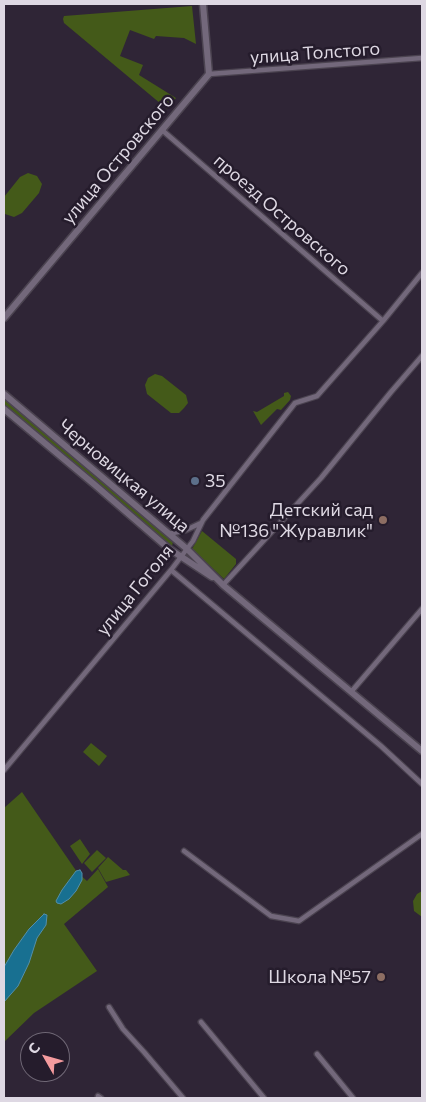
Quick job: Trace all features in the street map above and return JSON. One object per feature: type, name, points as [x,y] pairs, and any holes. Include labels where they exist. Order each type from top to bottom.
[{"type":"main road","points":[[203,4],[209,74]]},
{"type":"main road","name":"улица Островского","points":[[4,318],[209,74]]},
{"type":"main road","name":"Черновицкая улица","points":[[4,394],[187,549],[223,585],[422,751]]},
{"type":"main road","name":"Черновицкая улица","points":[[4,409],[168,548],[223,585]]},
{"type":"street","name":"улица Толстого","points":[[209,74],[422,58]]},
{"type":"street","name":"проезд Островского","points":[[162,130],[383,321]]},
{"type":"street","name":"улица Гоголя","points":[[4,770],[171,570],[193,541],[201,523],[295,403],[317,396],[383,321],[422,273]]},
{"type":"street","points":[[223,585],[321,478],[422,356]]},
{"type":"street","points":[[169,534],[186,530],[201,523]]},
{"type":"street","points":[[171,570],[368,734],[422,784]]},
{"type":"street","points":[[351,692],[422,609]]},
{"type":"street","points":[[184,851],[271,916],[299,921],[422,834]]},
{"type":"street","points":[[108,1007],[123,1029],[183,1098]]},
{"type":"street","points":[[200,1022],[264,1098]]},
{"type":"street","points":[[317,1054],[353,1098]]},
{"type":"green space","points":[[192,6],[196,44],[184,38],[156,36],[154,39],[130,30],[120,56],[143,65],[139,75],[176,98],[167,109],[64,23],[63,19],[64,16]]},
{"type":"green space","points":[[28,173],[37,176],[42,184],[39,193],[22,213],[14,217],[5,214],[4,197],[20,177]]},
{"type":"green space","points":[[155,374],[162,376],[186,395],[188,403],[179,413],[171,413],[147,394],[145,385],[148,378]]},
{"type":"green space","points":[[288,392],[291,396],[290,400],[281,410],[277,409],[261,425],[253,411],[257,412]]},
{"type":"green space","points":[[4,398],[113,489],[173,542],[172,546],[4,405]]},
{"type":"green space","points":[[202,531],[236,559],[236,564],[224,579],[192,549]]},
{"type":"green space","points":[[91,743],[107,756],[99,766],[83,752]]},
{"type":"green space","points":[[22,792],[77,872],[87,881],[98,869],[108,887],[64,924],[97,971],[34,1013],[4,1042],[4,808]]},
{"type":"green space","points":[[80,839],[90,854],[82,864],[70,846]]},
{"type":"green space","points":[[97,850],[106,858],[92,872],[84,863]]},
{"type":"green space","points":[[108,857],[130,875],[106,882],[98,868]]},
{"type":"green space","points":[[422,891],[422,917],[414,911],[413,901],[417,894]]},
{"type":"water","points":[[80,870],[82,880],[76,891],[69,899],[61,904],[57,903],[56,901],[62,890],[76,871]]},
{"type":"water","points":[[44,914],[47,915],[46,925],[37,938],[29,963],[18,986],[4,1002],[4,967],[29,929]]},
{"type":"place","name":"35","points":[[195,481]]},
{"type":"place","name":"Детский сад №136 \"Журавлик\"","points":[[383,520]]},
{"type":"place","name":"Школа №57","points":[[381,977]]}]
